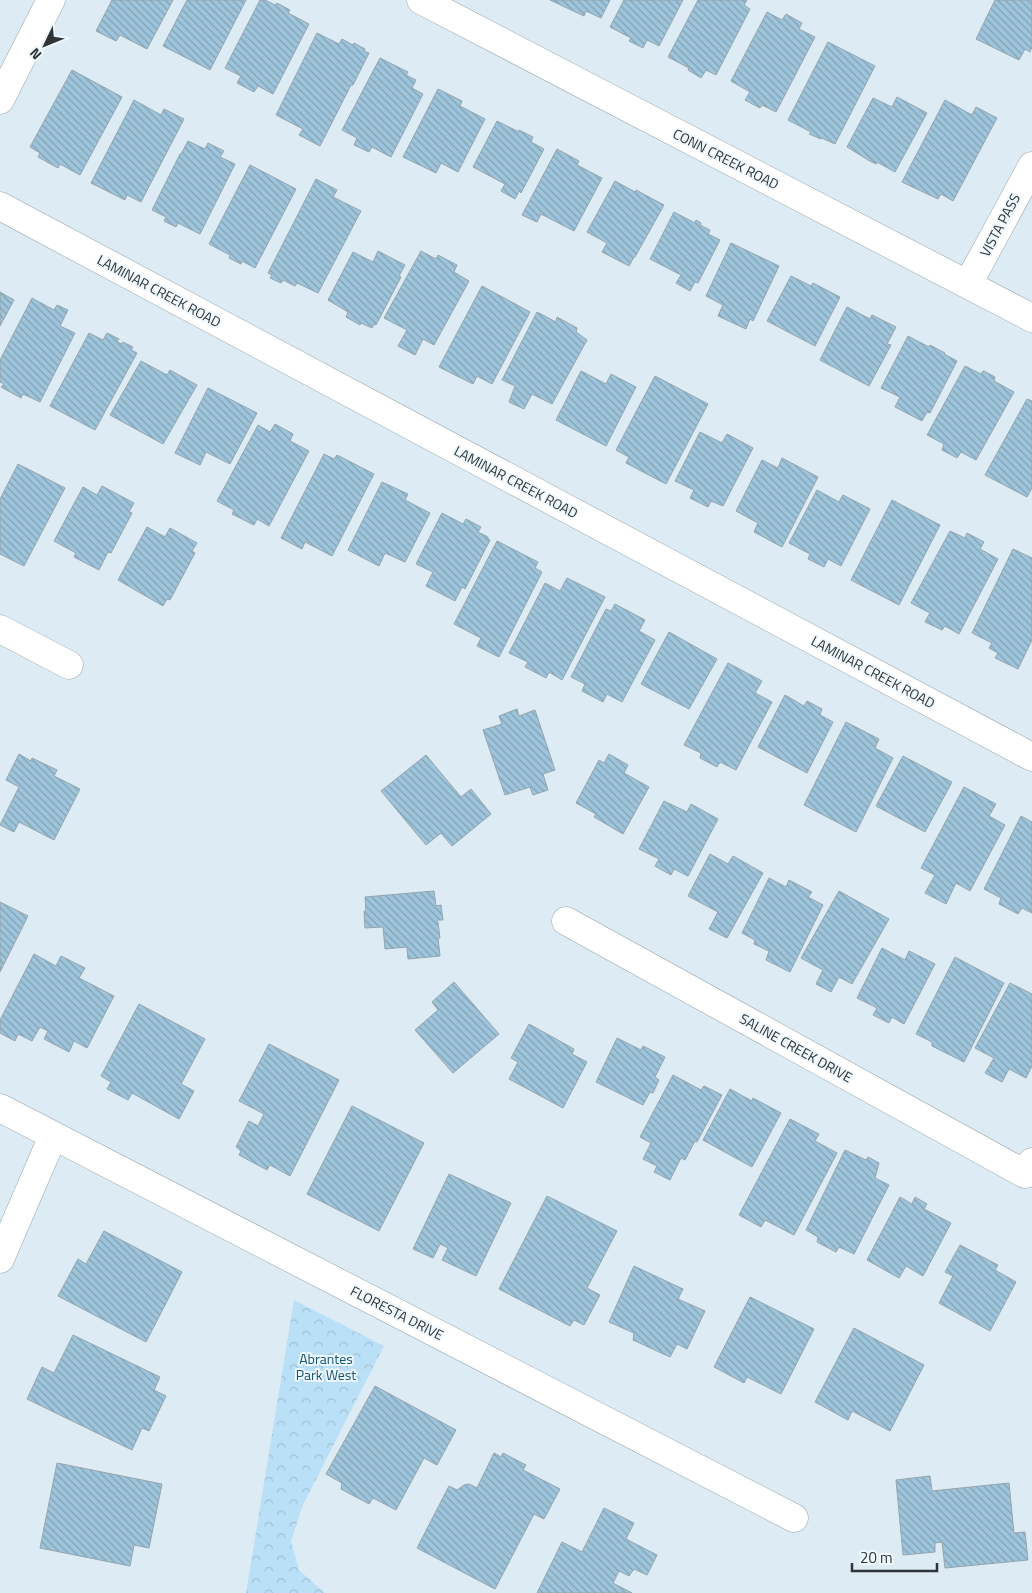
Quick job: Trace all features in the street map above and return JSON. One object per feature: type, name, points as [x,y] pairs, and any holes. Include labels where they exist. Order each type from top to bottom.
[{"type":"street","points":[[0,100],[52,0]]},
{"type":"street","name":"CONN CREEK ROAD","points":[[421,0],[1032,318]]},
{"type":"street","name":"VISTA PASS","points":[[968,284],[1032,166]]},
{"type":"street","name":"LAMINAR CREEK ROAD","points":[[0,206],[1032,757]]},
{"type":"street","points":[[0,629],[69,665]]},
{"type":"street","name":"SALINE CREEK DRIVE","points":[[566,921],[1029,1168]]},
{"type":"street","name":"FLORESTA DRIVE","points":[[0,1108],[794,1518]]},
{"type":"street","points":[[0,1259],[53,1136]]},
{"type":"green space","name":"Abrantes Park West","points":[[294,1300],[384,1346],[303,1505],[291,1541],[299,1570],[325,1593],[246,1593]]},
{"type":"building","points":[[112,0],[173,0],[147,49],[120,35],[116,41],[96,31]]},
{"type":"building","points":[[187,0],[246,0],[210,70],[163,46]]},
{"type":"building","points":[[260,0],[265,0],[275,5],[277,3],[290,10],[288,13],[309,24],[273,94],[258,86],[254,92],[237,83],[241,76],[225,68]]},
{"type":"building","points":[[550,0],[610,0],[601,18],[586,11],[584,16]]},
{"type":"building","points":[[624,0],[683,0],[659,46],[647,40],[643,48],[629,41],[631,38],[610,27]]},
{"type":"building","points":[[698,0],[747,0],[744,5],[750,9],[716,75],[706,70],[701,78],[688,70],[689,68],[668,57]]},
{"type":"building","points":[[995,0],[1032,0],[1032,47],[1030,52],[1025,49],[1019,60],[976,39]]},
{"type":"building","points":[[767,12],[782,20],[786,14],[802,23],[799,29],[815,37],[776,112],[762,105],[760,108],[745,100],[750,92],[731,81]]},
{"type":"building","points":[[317,33],[339,44],[342,39],[353,45],[354,43],[369,53],[320,146],[299,135],[303,129],[276,115]]},
{"type":"building","points":[[828,42],[875,66],[835,144],[809,134],[811,132],[788,120]]},
{"type":"building","points":[[380,58],[408,72],[406,75],[416,80],[412,88],[423,94],[391,157],[372,147],[369,152],[354,145],[357,138],[342,130]]},
{"type":"building","points":[[72,70],[122,97],[80,175],[60,164],[58,168],[38,157],[40,153],[30,147]]},
{"type":"building","points":[[438,89],[462,101],[460,106],[485,119],[458,172],[441,163],[436,173],[403,157]]},
{"type":"building","points":[[897,97],[927,113],[895,172],[877,162],[876,164],[868,160],[847,147],[873,98],[892,107]]},
{"type":"building","points":[[134,100],[161,115],[164,109],[184,119],[141,202],[127,195],[125,200],[91,183]]},
{"type":"building","points":[[945,100],[972,115],[976,107],[997,118],[953,201],[941,194],[938,199],[902,182]]},
{"type":"building","points":[[497,121],[533,137],[531,142],[544,149],[521,193],[519,191],[515,199],[501,191],[505,184],[473,167]]},
{"type":"building","points":[[188,141],[205,149],[208,143],[224,151],[220,157],[235,164],[200,234],[178,223],[176,227],[164,221],[166,217],[152,210]]},
{"type":"building","points":[[557,149],[579,161],[577,165],[602,178],[574,231],[541,214],[537,222],[522,215]]},
{"type":"building","points":[[250,165],[296,189],[255,268],[242,261],[241,264],[229,258],[230,255],[209,244]]},
{"type":"building","points":[[316,179],[337,190],[333,197],[361,211],[318,293],[297,283],[295,286],[283,280],[281,283],[270,278],[272,275],[268,273]]},
{"type":"building","points":[[615,181],[664,205],[629,266],[602,252],[607,243],[587,232]]},
{"type":"building","points":[[674,212],[695,223],[696,220],[701,223],[700,225],[710,230],[708,234],[720,240],[698,283],[695,282],[690,291],[676,283],[681,275],[650,259]]},
{"type":"building","points":[[731,243],[779,266],[753,321],[750,319],[746,329],[718,316],[723,305],[706,296]]},
{"type":"building","points":[[378,251],[405,265],[399,276],[401,277],[376,325],[374,324],[372,328],[361,323],[360,325],[346,317],[348,312],[328,300],[353,252],[373,262]]},
{"type":"building","points":[[421,251],[436,259],[438,255],[457,265],[454,272],[469,281],[434,345],[423,339],[415,355],[398,346],[407,330],[384,318]]},
{"type":"building","points":[[791,276],[811,286],[813,283],[840,297],[815,346],[767,321]]},
{"type":"building","points":[[482,286],[530,312],[492,384],[477,376],[473,384],[439,367]]},
{"type":"building","points":[[0,292],[14,300],[0,326]]},
{"type":"building","points":[[32,298],[54,310],[57,305],[68,310],[60,326],[75,333],[40,402],[23,394],[21,398],[1,387],[4,384],[0,382],[0,360]]},
{"type":"building","points":[[847,307],[870,319],[872,315],[896,327],[887,344],[891,345],[869,386],[820,360]]},
{"type":"building","points":[[537,312],[556,322],[557,317],[577,328],[576,332],[587,340],[552,404],[532,394],[524,409],[509,402],[515,386],[502,380]]},
{"type":"building","points":[[89,333],[103,340],[107,333],[119,339],[117,342],[122,344],[123,342],[133,347],[131,350],[137,353],[95,430],[50,406]]},
{"type":"building","points":[[908,336],[929,347],[930,345],[957,361],[930,413],[927,412],[922,421],[895,407],[900,397],[881,388]]},
{"type":"building","points":[[141,361],[167,375],[170,370],[197,385],[163,444],[110,415]]},
{"type":"building","points":[[965,366],[981,374],[984,371],[995,377],[994,381],[1014,392],[976,460],[961,452],[957,458],[942,450],[944,444],[927,435]]},
{"type":"building","points":[[581,371],[606,384],[611,374],[636,387],[606,446],[556,420]]},
{"type":"building","points":[[655,376],[708,404],[666,484],[626,463],[629,457],[616,450]]},
{"type":"building","points":[[208,388],[257,413],[230,464],[206,452],[200,465],[175,453]]},
{"type":"building","points":[[1027,399],[1032,401],[1032,488],[1027,497],[985,475]]},
{"type":"building","points":[[275,424],[293,434],[290,441],[309,451],[269,526],[257,519],[254,525],[232,514],[234,510],[217,501],[258,425],[270,432]]},
{"type":"building","points":[[700,432],[722,443],[727,434],[753,448],[723,506],[711,501],[708,507],[690,498],[694,490],[675,481]]},
{"type":"building","points":[[324,454],[334,459],[337,455],[374,474],[332,556],[305,542],[302,549],[281,538]]},
{"type":"building","points":[[782,458],[818,477],[782,547],[754,532],[758,523],[736,511],[762,460],[778,468]]},
{"type":"building","points":[[18,464],[65,488],[24,566],[0,554],[0,499]]},
{"type":"building","points":[[382,482],[408,494],[405,500],[430,513],[405,562],[385,553],[379,566],[348,550]]},
{"type":"building","points":[[102,486],[134,503],[129,512],[132,513],[111,553],[108,552],[99,570],[74,557],[76,553],[54,541],[83,487],[97,495]]},
{"type":"building","points":[[817,490],[839,502],[843,495],[870,509],[841,566],[828,559],[824,567],[808,559],[810,554],[789,543]]},
{"type":"building","points":[[892,500],[940,525],[899,605],[851,580]]},
{"type":"building","points":[[442,513],[463,524],[466,519],[481,527],[478,532],[490,540],[465,589],[462,587],[455,601],[426,586],[433,572],[416,564]]},
{"type":"building","points":[[147,527],[165,537],[170,528],[197,543],[192,551],[195,553],[170,600],[167,599],[163,606],[118,580]]},
{"type":"building","points":[[950,531],[965,538],[967,533],[984,542],[980,549],[998,559],[959,634],[945,626],[942,630],[925,622],[930,613],[911,603]]},
{"type":"building","points":[[497,541],[538,562],[535,568],[542,572],[499,657],[477,646],[481,638],[454,624]]},
{"type":"building","points":[[1013,549],[1032,558],[1032,640],[1018,669],[995,658],[998,653],[989,648],[992,643],[972,633]]},
{"type":"building","points":[[567,578],[605,597],[562,680],[549,672],[546,678],[525,667],[528,662],[509,653],[545,583],[560,591]]},
{"type":"building","points":[[615,604],[645,620],[639,631],[655,640],[622,702],[607,694],[603,702],[582,691],[585,684],[571,677],[606,609],[611,611]]},
{"type":"building","points":[[669,632],[717,659],[689,709],[641,684]]},
{"type":"building","points":[[728,663],[762,681],[755,693],[772,702],[736,770],[720,762],[717,767],[700,758],[701,753],[684,745]]},
{"type":"building","points":[[785,695],[804,706],[807,701],[822,709],[820,715],[833,722],[807,773],[758,747]]},
{"type":"building","points":[[517,709],[519,716],[535,710],[555,770],[543,774],[548,790],[533,795],[530,787],[505,795],[483,730],[502,724],[499,716]]},
{"type":"building","points":[[846,722],[879,739],[875,748],[893,758],[856,832],[804,805]]},
{"type":"building","points":[[19,754],[31,761],[32,758],[57,770],[54,776],[80,789],[54,840],[19,822],[14,832],[0,825],[19,787],[6,780]]},
{"type":"building","points":[[609,754],[628,765],[624,773],[649,787],[623,834],[594,817],[596,814],[576,803],[599,760],[604,763]]},
{"type":"building","points":[[426,755],[461,797],[471,789],[491,814],[452,846],[441,833],[426,845],[381,791]]},
{"type":"building","points":[[903,756],[952,782],[925,832],[876,806]]},
{"type":"building","points":[[964,787],[996,804],[989,816],[1005,825],[970,891],[956,883],[946,904],[925,893],[935,875],[921,868]]},
{"type":"building","points":[[664,801],[687,812],[691,804],[718,819],[688,876],[674,869],[671,875],[655,866],[659,859],[639,849]]},
{"type":"building","points":[[1021,816],[1032,822],[1032,913],[1022,908],[1018,914],[999,904],[1001,898],[984,889]]},
{"type":"building","points":[[710,854],[728,864],[733,856],[763,873],[727,938],[709,929],[718,912],[688,896]]},
{"type":"building","points":[[769,878],[786,887],[789,880],[812,892],[808,897],[823,905],[790,972],[766,960],[769,951],[754,944],[755,940],[742,933]]},
{"type":"building","points":[[434,891],[436,906],[441,905],[443,920],[437,920],[440,956],[408,959],[407,947],[385,949],[383,927],[365,928],[365,897]]},
{"type":"building","points":[[839,891],[889,919],[852,984],[839,977],[831,992],[816,984],[823,970],[801,958]]},
{"type":"building","points":[[0,902],[28,916],[0,972]]},
{"type":"building","points":[[882,948],[905,960],[909,951],[935,964],[904,1024],[892,1017],[889,1023],[873,1015],[877,1008],[857,998]]},
{"type":"building","points":[[34,954],[56,966],[61,956],[85,968],[79,978],[114,996],[87,1048],[74,1041],[69,1052],[44,1039],[48,1031],[40,1027],[32,1041],[18,1034],[15,1041],[0,1033],[0,1020]]},
{"type":"building","points":[[955,957],[1004,983],[964,1062],[932,1046],[932,1042],[916,1034]]},
{"type":"building","points":[[454,982],[499,1034],[453,1073],[415,1030],[438,1010],[432,1002]]},
{"type":"building","points":[[1010,983],[1032,994],[1032,1066],[1026,1078],[1009,1069],[1002,1082],[985,1073],[994,1058],[975,1048]]},
{"type":"building","points":[[139,1004],[205,1039],[181,1084],[194,1091],[179,1119],[132,1093],[128,1100],[107,1089],[111,1082],[101,1076]]},
{"type":"building","points":[[529,1024],[574,1049],[572,1054],[587,1062],[563,1108],[509,1079],[518,1062],[511,1058]]},
{"type":"building","points":[[617,1038],[641,1050],[643,1046],[665,1057],[655,1077],[659,1080],[653,1093],[650,1092],[643,1105],[596,1082]]},
{"type":"building","points":[[269,1044],[339,1080],[290,1176],[270,1165],[267,1170],[239,1155],[241,1151],[236,1147],[249,1121],[258,1126],[264,1114],[239,1101]]},
{"type":"building","points":[[673,1075],[701,1090],[704,1086],[722,1095],[697,1142],[695,1141],[685,1160],[681,1158],[670,1180],[654,1172],[657,1166],[643,1159],[651,1143],[640,1137]]},
{"type":"building","points":[[730,1089],[752,1101],[753,1098],[781,1113],[752,1167],[703,1140]]},
{"type":"building","points":[[352,1106],[424,1143],[379,1231],[307,1194]]},
{"type":"building","points":[[790,1119],[819,1134],[815,1141],[837,1153],[794,1235],[765,1220],[761,1227],[739,1215]]},
{"type":"building","points":[[845,1150],[866,1160],[868,1157],[879,1163],[875,1178],[889,1185],[854,1254],[839,1247],[836,1252],[817,1242],[818,1237],[806,1230]]},
{"type":"building","points":[[449,1174],[511,1203],[476,1276],[442,1260],[448,1248],[440,1244],[433,1258],[413,1249]]},
{"type":"building","points":[[547,1196],[617,1231],[587,1288],[600,1295],[584,1325],[574,1320],[570,1326],[499,1289]]},
{"type":"building","points":[[900,1197],[912,1204],[915,1197],[927,1204],[924,1209],[951,1223],[923,1276],[906,1266],[899,1278],[867,1260]]},
{"type":"building","points":[[104,1231],[182,1272],[146,1342],[58,1296],[78,1259],[86,1264]]},
{"type":"building","points":[[960,1245],[998,1265],[995,1270],[1016,1282],[990,1331],[939,1303],[953,1276],[945,1272]]},
{"type":"building","points":[[634,1266],[683,1289],[678,1299],[705,1311],[687,1349],[677,1344],[670,1357],[633,1340],[634,1333],[609,1322]]},
{"type":"building","points":[[750,1297],[814,1329],[781,1394],[747,1377],[744,1383],[714,1367]]},
{"type":"building","points":[[854,1328],[924,1365],[890,1431],[852,1411],[848,1420],[815,1402]]},
{"type":"building","points":[[73,1335],[160,1377],[154,1390],[166,1396],[149,1431],[142,1428],[132,1450],[27,1399],[42,1367],[54,1373]]},
{"type":"building","points":[[375,1386],[456,1430],[437,1465],[424,1458],[396,1510],[373,1498],[369,1504],[341,1489],[342,1483],[326,1474]]},
{"type":"building","points":[[494,1453],[501,1457],[503,1453],[526,1465],[523,1470],[560,1489],[544,1519],[534,1514],[495,1589],[417,1548],[449,1486],[457,1490],[469,1484],[477,1488]]},
{"type":"building","points":[[57,1463],[162,1484],[149,1548],[134,1545],[130,1566],[40,1548]]},
{"type":"building","points":[[930,1476],[932,1491],[1009,1483],[1014,1533],[1025,1532],[1028,1560],[945,1568],[942,1542],[935,1543],[935,1552],[903,1555],[896,1480]]},
{"type":"building","points":[[604,1508],[634,1523],[626,1539],[657,1555],[647,1575],[634,1569],[629,1576],[619,1571],[613,1583],[632,1593],[537,1593],[562,1542],[582,1552]]}]
